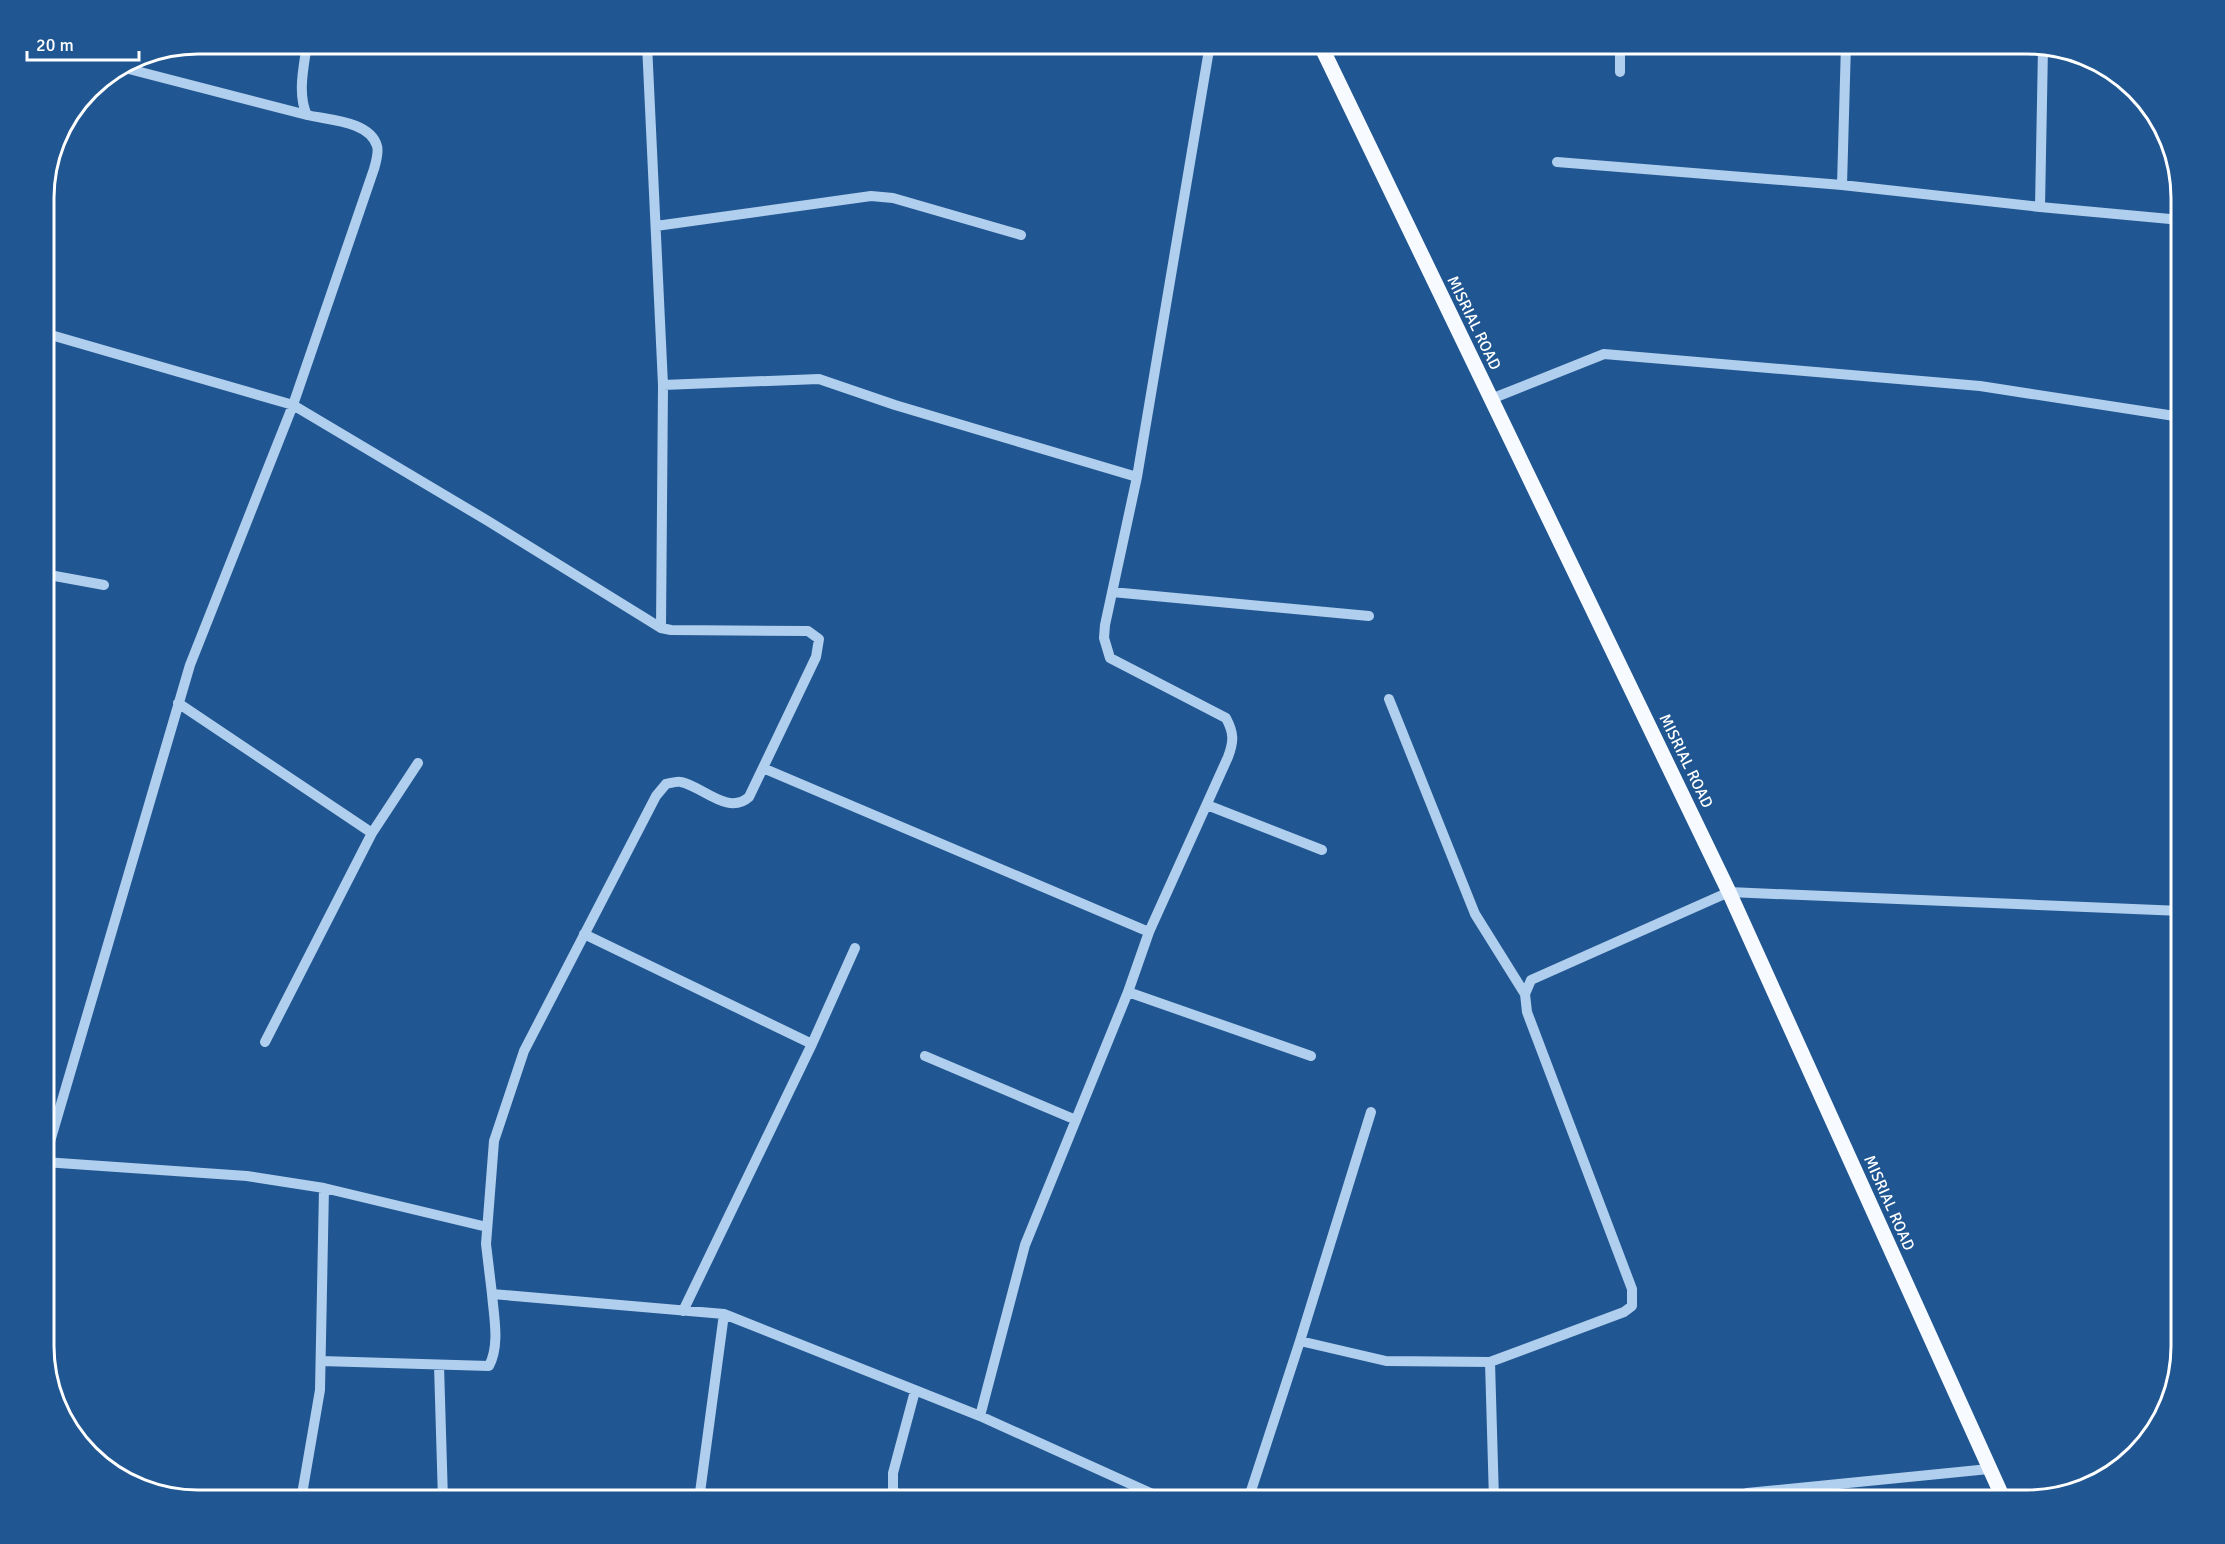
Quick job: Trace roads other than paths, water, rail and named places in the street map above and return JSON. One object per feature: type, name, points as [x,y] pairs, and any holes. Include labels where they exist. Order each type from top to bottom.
[{"type":"main road","name":"MISRIAL ROAD","points":[[1325,54],[1729,892],[1999,1490]]},
{"type":"street","points":[[306,54],[302,106],[307,115]]},
{"type":"street","points":[[647,54],[663,385],[661,628]]},
{"type":"street","points":[[980,1416],[1025,1245],[1128,992],[1149,932],[1234,741],[1226,718],[1110,658],[1104,638],[1137,477],[1208,54]]},
{"type":"street","points":[[1620,54],[1620,72]]},
{"type":"street","points":[[1842,185],[1846,54]]},
{"type":"street","points":[[2040,207],[2043,55]]},
{"type":"street","points":[[54,1127],[177,703],[293,405],[374,169],[378,147],[372,135],[360,127],[132,70]]},
{"type":"street","points":[[1557,162],[1842,185],[2171,219]]},
{"type":"street","points":[[656,226],[871,196],[893,198],[1021,235]]},
{"type":"street","points":[[54,336],[293,405],[489,521],[661,628],[808,631],[819,639],[816,657],[749,797],[736,804],[718,800],[680,782],[666,784],[656,796],[524,1051],[494,1141],[486,1244],[496,1334],[495,1355],[489,1366],[321,1360]]},
{"type":"street","points":[[1491,399],[1604,354],[1980,386],[2171,415]]},
{"type":"street","points":[[663,385],[819,379],[895,405],[1137,477]]},
{"type":"street","points":[[54,576],[104,585]]},
{"type":"street","points":[[1112,592],[1369,616]]},
{"type":"street","points":[[1300,1341],[1386,1361],[1490,1362],[1624,1312],[1632,1306],[1634,1299],[1527,1012],[1525,994],[1475,914],[1389,699]]},
{"type":"street","points":[[177,703],[372,833]]},
{"type":"street","points":[[265,1042],[372,833],[418,763]]},
{"type":"street","points":[[763,768],[1149,932]]},
{"type":"street","points":[[1207,804],[1322,850]]},
{"type":"street","points":[[1525,994],[1532,980],[1729,892],[2171,911]]},
{"type":"street","points":[[584,934],[812,1044]]},
{"type":"street","points":[[683,1311],[812,1044],[855,948]]},
{"type":"street","points":[[1128,992],[1311,1056]]},
{"type":"street","points":[[925,1056],[1076,1120]]},
{"type":"street","points":[[1251,1490],[1371,1112]]},
{"type":"street","points":[[54,1163],[247,1176],[324,1188],[488,1227]]},
{"type":"street","points":[[303,1490],[320,1390],[324,1188]]},
{"type":"street","points":[[492,1294],[724,1314],[980,1416],[1144,1490]]},
{"type":"street","points":[[700,1490],[724,1314]]},
{"type":"street","points":[[1490,1362],[1494,1490]]},
{"type":"street","points":[[439,1365],[443,1490]]},
{"type":"street","points":[[893,1490],[893,1473],[915,1391]]},
{"type":"street","points":[[1777,1490],[1989,1469]]}]
